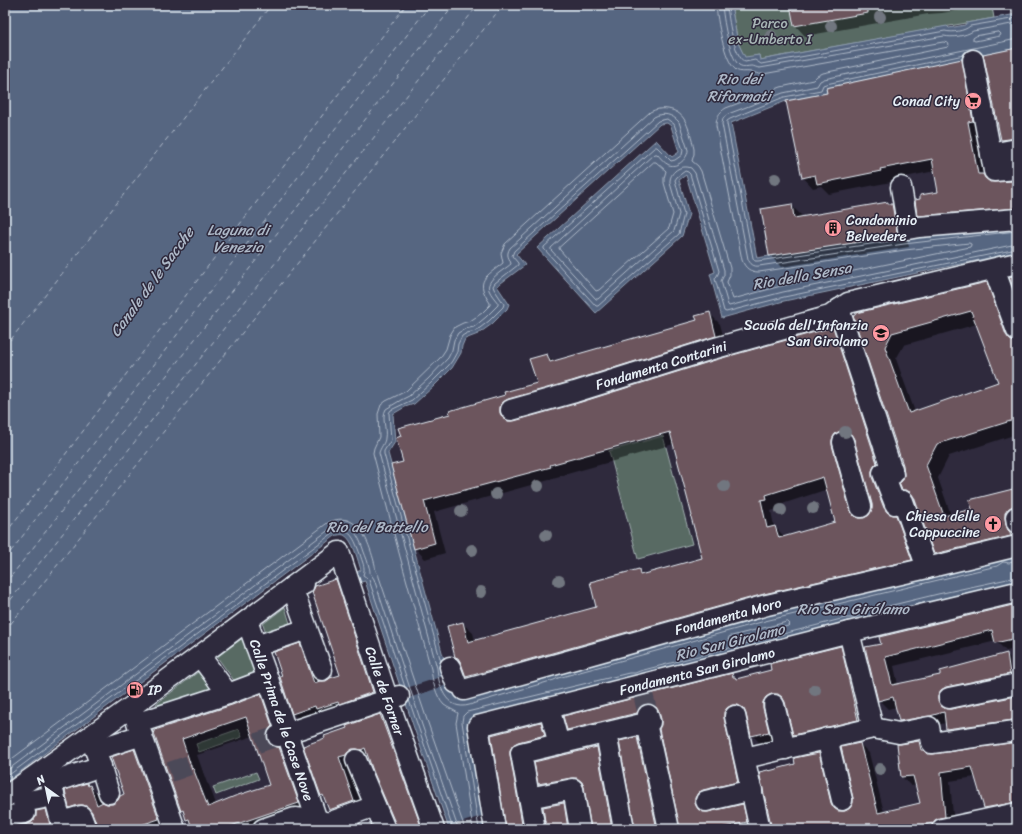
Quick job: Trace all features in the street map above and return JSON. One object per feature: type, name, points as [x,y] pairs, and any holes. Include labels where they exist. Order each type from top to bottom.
[{"type":"street","points":[[973,60],[985,126],[1003,152],[994,171],[1017,169]]},
{"type":"street","points":[[908,189],[908,229],[1017,219]]},
{"type":"street","name":"Fondamenta Contarini","points":[[511,410],[575,392],[712,349],[830,316],[848,303],[1017,264]]},
{"type":"street","points":[[994,269],[1017,331]]},
{"type":"street","points":[[839,309],[889,483],[927,568]]},
{"type":"street","points":[[843,442],[861,507]]},
{"type":"street","name":"Fondamenta Moro","points":[[457,680],[1017,546]]},
{"type":"street","name":"Calle de Forner","points":[[292,588],[339,552],[393,698],[434,829]]},
{"type":"street","points":[[16,795],[51,782],[137,722],[200,656],[292,588],[345,571]]},
{"type":"street","points":[[292,588],[322,670]]},
{"type":"street","name":"Fondamenta San Girolamo","points":[[495,829],[478,726],[641,687],[849,632],[1017,592]]},
{"type":"street","name":"Calle Prima de le Case Nove","points":[[247,621],[268,679],[282,734],[322,821]]},
{"type":"street","points":[[256,646],[307,628]]},
{"type":"street","points":[[849,632],[873,728]]},
{"type":"street","points":[[200,656],[228,694]]},
{"type":"street","points":[[16,795],[51,782],[137,722],[228,694],[268,679]]},
{"type":"street","points":[[949,698],[1017,684]]},
{"type":"street","points":[[282,734],[393,698]]},
{"type":"street","points":[[774,705],[785,749]]},
{"type":"street","points":[[549,708],[559,744]]},
{"type":"street","points":[[735,716],[759,825]]},
{"type":"street","points":[[534,829],[521,753],[606,733],[647,719],[669,829]]},
{"type":"street","points":[[137,722],[163,775],[175,829]]},
{"type":"street","points":[[745,758],[873,728],[899,733],[928,727],[932,743],[1016,731]]},
{"type":"street","points":[[606,733],[624,829]]},
{"type":"street","points":[[826,738],[842,800]]},
{"type":"street","points":[[96,751],[109,793]]},
{"type":"street","points":[[356,760],[385,829]]},
{"type":"street","points":[[51,782],[62,825],[81,816],[86,829]]},
{"type":"street","points":[[529,798],[574,789],[580,829]]},
{"type":"street","points":[[706,801],[752,790]]},
{"type":"street","points":[[6,822],[26,813],[16,795]]},
{"type":"street","points":[[263,829],[322,821],[375,806]]},
{"type":"street","points":[[942,829],[1006,817]]},
{"type":"street","points":[[322,821],[350,829]]},
{"type":"green space","name":"Parco ex-Umberto I","points":[[731,5],[1002,5],[992,7],[994,18],[760,60],[759,55],[745,58],[738,43]]},
{"type":"green space","points":[[663,436],[692,544],[638,559],[609,451]]},
{"type":"green space","points":[[285,607],[292,630],[268,640],[263,624]]},
{"type":"green space","points":[[244,637],[258,679],[238,686],[217,657]]},
{"type":"green space","points":[[198,672],[215,694],[159,713],[156,704]]},
{"type":"green space","points":[[239,729],[242,737],[199,752],[196,744]]},
{"type":"green space","points":[[256,772],[259,779],[216,795],[213,787]]},
{"type":"water","name":"Laguna di Venezia","points":[[5,5],[731,5],[738,43],[745,57],[759,55],[760,60],[947,26],[949,28],[965,25],[966,23],[1017,14],[1017,48],[826,88],[827,93],[786,101],[731,123],[757,258],[903,235],[1017,222],[1017,252],[784,301],[722,318],[710,274],[715,272],[686,175],[679,180],[689,214],[682,236],[596,313],[537,248],[656,140],[672,157],[679,152],[671,126],[667,123],[660,124],[516,254],[525,265],[497,286],[509,304],[507,309],[492,324],[478,334],[465,339],[461,353],[452,368],[434,386],[414,404],[393,414],[395,442],[388,453],[452,689],[457,695],[1017,552],[1017,585],[471,720],[488,829],[449,829],[365,581],[361,582],[357,572],[361,570],[355,551],[347,537],[340,535],[335,536],[5,783]]},
{"type":"pier","points":[[447,675],[450,684],[403,700],[400,690]]},
{"type":"pier","points":[[488,814],[489,822],[469,829],[447,829],[447,827]]},
{"type":"building","points":[[790,5],[868,5],[868,13],[794,26]]},
{"type":"building","points":[[1017,48],[1017,138],[1001,140],[983,55]]},
{"type":"building","points":[[962,59],[973,121],[968,122],[978,174],[983,174],[990,182],[1015,181],[1017,208],[917,216],[915,200],[920,199],[920,195],[938,192],[932,159],[880,169],[881,171],[817,184],[815,175],[802,178],[786,101],[827,93],[826,88]]},
{"type":"building","name":"Condominio Belvedere","points":[[888,202],[888,204],[892,204],[899,236],[769,256],[761,209],[792,204],[794,218]]},
{"type":"building","points":[[1017,275],[1017,298],[1009,277]]},
{"type":"building","points":[[987,282],[1006,335],[1010,340],[1017,342],[1017,419],[937,444],[926,465],[944,516],[972,509],[969,500],[1017,488],[1017,506],[1009,508],[1005,513],[1006,525],[1011,536],[934,554],[914,497],[910,492],[902,490],[899,483],[902,481],[904,476],[903,465],[853,316],[856,313]],"holes":[[[971,311],[998,382],[909,413],[885,347],[892,333]]]},
{"type":"building","points":[[710,312],[716,336],[572,381],[508,399],[503,402],[500,407],[500,413],[503,418],[508,421],[514,421],[578,403],[715,360],[833,327],[877,463],[872,471],[872,477],[884,508],[888,513],[896,515],[912,560],[764,594],[466,677],[461,663],[458,658],[455,657],[447,626],[463,622],[468,642],[596,607],[590,582],[639,569],[640,575],[702,558],[670,432],[550,465],[551,467],[424,501],[435,543],[414,549],[391,465],[403,462],[396,438],[401,436],[398,428],[450,414],[449,411],[505,395],[504,392],[537,383],[529,359],[547,354],[550,362],[697,320],[695,316]],"holes":[[[840,431],[846,431],[851,434],[854,439],[872,504],[872,509],[869,515],[864,518],[858,518],[853,515],[850,510],[832,445],[832,440],[835,434]],[[823,477],[835,522],[779,538],[775,526],[767,528],[761,500],[767,499],[766,495]]]},
{"type":"building","points":[[336,579],[373,692],[339,704],[338,702],[316,709],[315,706],[292,714],[280,677],[282,676],[274,652],[300,643],[314,683],[326,681],[340,675],[312,592],[315,586]]},
{"type":"building","points":[[1017,604],[1017,638],[995,643],[992,630],[885,657],[892,685],[940,675],[940,671],[1007,653],[1010,674],[946,687],[941,690],[938,695],[938,700],[941,706],[946,709],[951,709],[1017,696],[1017,720],[946,729],[944,712],[899,721],[893,697],[878,701],[865,647],[881,644],[879,637]]},
{"type":"building","points":[[841,646],[858,720],[793,735],[785,702],[778,694],[772,694],[766,697],[763,702],[769,732],[751,736],[746,714],[743,708],[738,705],[732,705],[724,712],[738,782],[703,790],[698,793],[695,798],[695,803],[698,809],[703,812],[743,804],[747,822],[716,829],[680,829],[659,729],[661,719],[656,707],[651,704],[645,704],[640,707],[637,713],[567,730],[563,716],[732,673],[733,677],[736,679],[771,670],[770,664],[772,663]]},
{"type":"building","points":[[261,694],[272,726],[267,733],[267,740],[271,745],[279,747],[299,803],[222,829],[192,829],[189,819],[186,820],[183,810],[181,811],[153,731]],"holes":[[[246,717],[269,785],[208,807],[193,768],[192,769],[182,739]]]},
{"type":"building","points":[[380,714],[421,826],[413,829],[396,829],[396,825],[365,748],[361,750],[352,749],[346,755],[339,757],[354,801],[329,810],[323,795],[321,796],[303,746],[325,738],[324,736],[347,728],[346,726]]},
{"type":"building","points":[[541,722],[545,735],[518,742],[513,745],[510,750],[523,829],[506,829],[491,735]]},
{"type":"building","points":[[637,737],[657,829],[635,829],[619,741]]},
{"type":"building","points":[[919,741],[921,750],[928,754],[1017,742],[1017,802],[984,808],[972,767],[941,772],[945,817],[935,820],[933,823],[906,829],[772,829],[759,772],[795,764],[794,758],[819,753],[831,803],[838,811],[845,811],[850,808],[853,803],[853,798],[841,747],[860,743],[878,813],[920,803],[913,776],[901,777],[897,744]]},
{"type":"building","points":[[597,747],[612,829],[591,829],[584,787],[582,782],[577,778],[538,784],[534,762]]},
{"type":"building","points":[[134,749],[159,819],[129,829],[97,829],[92,812],[88,807],[78,805],[69,808],[65,790],[87,783],[88,786],[90,785],[97,805],[103,802],[113,804],[120,796],[124,794],[111,757]]},
{"type":"building","points":[[564,803],[568,829],[546,829],[543,807]]},
{"type":"building","points":[[46,809],[51,829],[5,829],[28,824],[36,817],[36,811]]},
{"type":"ferry route","points":[[5,347],[271,5]]},
{"type":"ferry route","points":[[5,534],[406,5]]},
{"type":"ferry route","points":[[5,559],[430,5]]},
{"type":"ferry route","points":[[5,584],[454,5]]},
{"type":"ferry route","points":[[5,607],[478,5]]},
{"type":"ferry route","points":[[5,631],[503,5]]},
{"type":"tunnel","points":[[642,690],[648,715]]},
{"type":"tunnel","points":[[257,743],[278,736]]},
{"type":"tunnel","points":[[170,772],[190,765]]},
{"type":"place","name":"Conad City","points":[[973,101]]},
{"type":"place","name":"Condominio Belvedere","points":[[833,228]]},
{"type":"place","name":"Scuola dell'Infanzia San Girolamo","points":[[881,333]]},
{"type":"place","name":"Chiesa delle Cappuccine","points":[[993,524]]},
{"type":"place","name":"IP","points":[[135,690]]},
{"type":"water label","name":"Rio dei Riformati","points":[[739,88]]},
{"type":"water label","name":"Rio della Sensa","points":[[802,276]]},
{"type":"water label","name":"Canale de le Sacche","points":[[152,282]]},
{"type":"water label","name":"Rio del Battello","points":[[377,527]]},
{"type":"water label","name":"Rio San Girólamo","points":[[853,609]]},
{"type":"water label","name":"Rio San Girolamo","points":[[730,642]]}]
